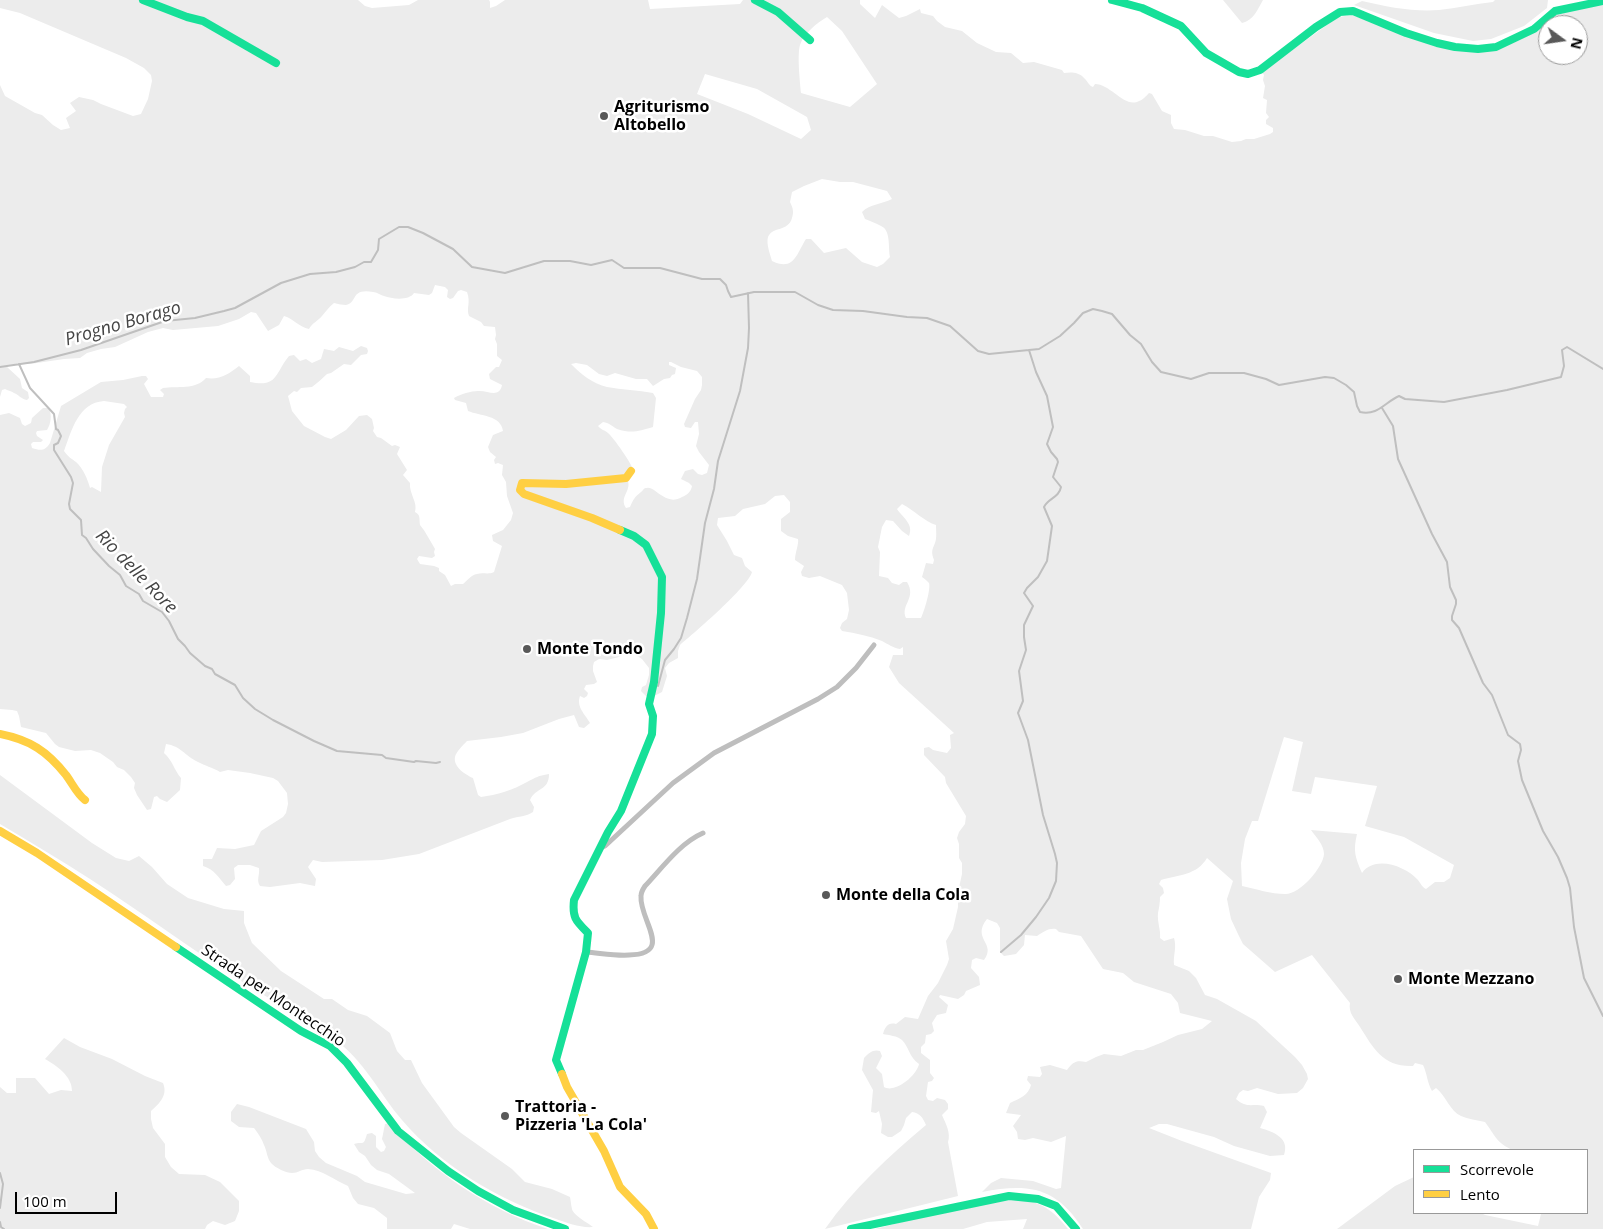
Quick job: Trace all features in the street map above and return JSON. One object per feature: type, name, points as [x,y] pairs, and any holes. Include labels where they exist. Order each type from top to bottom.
[{"type":"street","points":[[143,0],[187,17],[203,21],[276,63]]},
{"type":"street","points":[[755,0],[769,5],[810,40]]},
{"type":"street","points":[[1112,0],[1142,8],[1181,26],[1206,53],[1239,72],[1248,74],[1260,70],[1316,26],[1340,12],[1353,11],[1437,44],[1478,49],[1496,47],[1534,29],[1555,11],[1603,1]]},
{"type":"street","points":[[631,471],[626,478],[566,484],[522,483],[520,490],[524,494],[592,518],[634,536],[646,545],[662,577],[661,613],[650,704],[653,716],[652,734],[621,811],[578,889],[574,900],[573,911],[576,921],[588,933],[586,952],[556,1060],[567,1088],[604,1151],[620,1187],[646,1214],[655,1229]]},
{"type":"street","points":[[600,848],[605,846],[673,783],[714,753],[818,699],[837,687],[856,668],[874,645]]},
{"type":"street","points":[[0,734],[18,736],[39,747],[52,759],[82,798],[86,800]]},
{"type":"street","name":"Strada per Montecchio","points":[[0,831],[37,853],[301,1031],[330,1046],[347,1063],[398,1131],[448,1171],[478,1191],[514,1210],[565,1229]]},
{"type":"street","points":[[586,952],[628,955],[643,953],[652,948],[652,933],[642,906],[642,893],[645,886],[692,837],[703,833]]},
{"type":"street","points":[[851,1229],[1009,1196],[1038,1198],[1056,1206],[1076,1229]]},
{"type":"street","points":[[648,1229],[655,1229]]},
{"type":"shaded area","points":[[0,0],[358,0],[365,6],[372,8],[409,5],[418,0],[489,0],[490,8],[505,0],[648,0],[650,9],[740,4],[743,0],[860,0],[860,4],[875,18],[882,5],[899,18],[920,9],[921,13],[933,16],[945,27],[962,31],[977,43],[996,52],[1011,53],[1023,63],[1034,62],[1062,70],[1064,73],[1077,74],[1082,76],[1091,86],[1093,87],[1095,84],[1101,85],[1128,102],[1134,103],[1143,99],[1149,93],[1152,94],[1162,111],[1171,115],[1171,123],[1174,129],[1185,130],[1204,136],[1213,136],[1232,142],[1254,139],[1273,132],[1273,128],[1266,124],[1266,120],[1269,117],[1266,113],[1267,100],[1263,98],[1265,86],[1262,72],[1338,17],[1352,15],[1413,37],[1483,51],[1538,23],[1538,65],[1588,65],[1588,15],[1554,15],[1603,4],[1603,1229],[1337,1229],[1395,1186],[1413,1177],[1413,1214],[1483,1214],[1538,1226],[1541,1214],[1588,1214],[1588,1149],[1511,1149],[1499,1141],[1485,1122],[1457,1114],[1436,1088],[1432,1091],[1423,1065],[1415,1063],[1413,1066],[1403,1066],[1380,1055],[1352,1016],[1350,1003],[1312,955],[1275,972],[1243,944],[1231,919],[1227,899],[1233,881],[1207,858],[1203,864],[1193,871],[1161,880],[1159,884],[1163,888],[1164,893],[1160,897],[1158,913],[1160,938],[1164,941],[1174,938],[1174,965],[1189,971],[1196,978],[1205,995],[1217,999],[1256,1021],[1295,1057],[1302,1065],[1308,1079],[1303,1088],[1297,1093],[1278,1094],[1257,1088],[1248,1091],[1243,1090],[1236,1099],[1247,1105],[1264,1106],[1267,1112],[1260,1128],[1275,1134],[1283,1140],[1285,1144],[1284,1155],[1270,1156],[1234,1146],[1214,1137],[1167,1124],[1159,1124],[1149,1128],[1271,1173],[1270,1180],[1259,1197],[1251,1229],[1083,1229],[1062,1204],[1052,1196],[1040,1191],[1014,1188],[982,1192],[991,1183],[1001,1178],[1033,1181],[1056,1189],[1061,1188],[1066,1136],[1051,1142],[1033,1138],[1018,1139],[1017,1132],[1013,1126],[1021,1115],[1006,1113],[1010,1103],[1028,1092],[1031,1085],[1027,1080],[1028,1076],[1040,1077],[1042,1074],[1040,1067],[1050,1065],[1067,1070],[1075,1062],[1086,1062],[1104,1054],[1121,1056],[1136,1050],[1143,1050],[1178,1035],[1202,1029],[1212,1021],[1180,1013],[1178,1003],[1171,994],[1134,982],[1123,973],[1103,969],[1081,936],[1059,932],[1056,929],[1046,931],[1037,936],[1025,935],[1024,945],[1016,954],[1004,956],[1000,952],[1000,928],[997,923],[987,919],[983,926],[982,936],[988,949],[987,954],[984,960],[976,958],[972,960],[971,968],[979,977],[980,985],[966,991],[958,999],[940,995],[939,997],[948,1005],[946,1013],[937,1015],[932,1023],[934,1031],[926,1035],[925,1043],[921,1047],[921,1053],[930,1060],[930,1073],[934,1078],[928,1082],[926,1096],[928,1100],[933,1101],[937,1098],[945,1100],[948,1104],[948,1109],[942,1115],[948,1132],[948,1142],[958,1196],[825,1229],[847,1200],[872,1174],[926,1125],[921,1116],[912,1112],[906,1118],[901,1131],[892,1137],[881,1133],[882,1124],[879,1111],[876,1113],[871,1112],[873,1090],[862,1070],[864,1058],[873,1051],[880,1051],[882,1056],[876,1068],[882,1074],[884,1087],[890,1088],[904,1083],[918,1068],[919,1064],[902,1040],[883,1034],[887,1026],[896,1024],[905,1017],[918,1019],[928,996],[938,983],[947,965],[949,959],[946,941],[953,929],[962,874],[962,863],[959,858],[957,838],[965,824],[966,816],[946,783],[945,777],[924,755],[924,748],[929,747],[933,750],[947,753],[951,748],[950,735],[954,733],[899,683],[889,667],[893,655],[903,655],[903,647],[900,649],[882,641],[842,631],[840,628],[847,619],[849,610],[847,593],[842,585],[820,576],[809,578],[802,576],[801,572],[804,566],[795,560],[798,539],[788,536],[781,531],[781,519],[790,512],[790,502],[784,495],[775,496],[765,504],[743,509],[735,516],[718,518],[717,525],[734,555],[742,558],[745,566],[752,572],[731,599],[680,645],[678,658],[669,663],[665,668],[667,676],[662,692],[650,698],[641,691],[642,687],[646,685],[649,668],[642,659],[631,652],[626,652],[619,657],[607,660],[599,659],[594,662],[593,666],[597,682],[586,685],[584,689],[588,693],[587,696],[584,698],[580,696],[579,700],[579,704],[590,723],[584,728],[579,727],[574,715],[523,733],[467,741],[460,749],[455,757],[456,764],[464,773],[473,778],[478,795],[481,797],[505,792],[537,777],[549,774],[545,786],[530,800],[534,807],[533,812],[419,854],[382,860],[322,862],[313,860],[308,867],[316,879],[315,886],[300,883],[270,887],[260,886],[258,882],[259,868],[250,865],[238,865],[234,868],[235,879],[230,885],[226,886],[219,877],[203,866],[203,859],[212,859],[217,848],[235,849],[254,845],[261,831],[283,817],[288,804],[287,793],[278,781],[273,778],[228,770],[220,772],[194,760],[176,747],[166,744],[164,753],[181,778],[180,790],[167,802],[157,796],[154,797],[151,809],[147,810],[137,795],[134,788],[135,783],[131,777],[100,753],[91,750],[75,751],[59,747],[46,733],[21,727],[17,711],[0,709],[0,415],[9,413],[20,418],[25,426],[31,423],[32,418],[43,408],[49,408],[51,416],[47,430],[37,431],[36,433],[43,440],[31,444],[32,448],[42,450],[50,443],[61,406],[101,382],[146,376],[148,379],[144,384],[151,397],[163,397],[164,394],[160,390],[163,388],[192,386],[206,378],[224,376],[239,366],[250,376],[250,382],[266,383],[275,378],[289,356],[294,355],[300,361],[306,359],[312,363],[321,359],[324,349],[334,351],[339,347],[353,351],[361,346],[367,348],[367,354],[361,355],[351,365],[344,364],[327,374],[312,387],[301,388],[288,396],[292,411],[304,426],[331,439],[346,430],[359,416],[367,415],[372,419],[373,431],[377,437],[392,446],[400,447],[397,454],[407,470],[403,475],[410,483],[416,508],[415,512],[419,516],[420,525],[435,549],[435,556],[432,558],[419,556],[417,559],[420,564],[439,568],[439,571],[445,575],[451,586],[463,584],[471,577],[481,573],[494,572],[502,546],[493,541],[492,535],[503,530],[511,520],[513,513],[507,496],[506,482],[502,475],[503,465],[495,464],[494,460],[496,457],[490,452],[488,447],[493,435],[503,431],[501,426],[494,419],[468,411],[466,403],[454,398],[472,392],[496,393],[501,389],[502,385],[490,379],[489,374],[496,367],[499,367],[502,360],[497,356],[495,327],[484,326],[481,322],[469,316],[467,292],[461,290],[450,299],[447,297],[448,290],[445,287],[435,285],[432,293],[429,295],[414,293],[412,296],[400,299],[383,296],[376,292],[361,292],[350,304],[334,303],[309,329],[284,316],[279,325],[268,331],[256,313],[251,312],[239,319],[218,326],[173,330],[163,328],[148,332],[115,347],[87,353],[80,358],[30,364],[19,363],[6,366],[20,379],[22,388],[28,392],[29,398],[27,400],[5,389],[2,390],[0,397],[0,85],[5,96],[42,115],[61,130],[70,128],[66,118],[76,111],[70,103],[79,97],[93,100],[133,116],[141,114],[148,99],[152,81],[151,75],[144,68],[126,58],[20,13],[0,8]],"holes":[[[827,17],[842,31],[877,84],[850,107],[801,93],[799,49],[807,33]],[[705,74],[757,89],[807,117],[811,130],[801,139],[748,114],[697,94]],[[822,179],[853,182],[887,191],[892,199],[869,207],[862,212],[865,219],[881,226],[886,231],[890,257],[883,264],[877,267],[862,262],[846,248],[824,253],[811,239],[806,239],[790,263],[779,264],[772,261],[768,237],[773,231],[784,227],[790,222],[793,214],[790,202],[792,192]],[[669,362],[697,371],[702,377],[701,390],[684,424],[685,427],[691,428],[695,422],[698,422],[699,434],[696,446],[709,465],[707,473],[698,474],[693,469],[685,471],[681,479],[692,486],[689,493],[682,497],[671,500],[650,488],[646,488],[635,497],[630,507],[626,508],[624,498],[628,488],[628,481],[633,471],[632,467],[611,436],[598,426],[603,422],[622,431],[631,432],[653,427],[656,398],[653,393],[602,386],[588,378],[571,364],[587,365],[599,374],[607,376],[615,373],[636,379],[647,379],[653,386],[675,374],[676,368],[669,365]],[[104,401],[124,404],[127,407],[124,413],[125,417],[109,445],[102,467],[101,492],[92,487],[90,488],[81,467],[64,451],[73,426],[82,412],[95,403]],[[902,504],[936,525],[936,539],[932,551],[933,564],[926,563],[922,577],[929,583],[929,586],[921,618],[906,618],[905,609],[910,593],[907,582],[899,585],[892,583],[888,578],[879,576],[880,552],[878,547],[882,527],[886,520],[893,521],[909,536],[909,525],[897,509]],[[1284,737],[1303,742],[1292,791],[1311,794],[1315,777],[1377,786],[1365,826],[1404,837],[1454,865],[1450,878],[1444,882],[1435,882],[1426,889],[1406,870],[1390,864],[1374,865],[1362,873],[1355,854],[1357,834],[1311,830],[1324,851],[1323,860],[1309,880],[1297,890],[1291,893],[1280,894],[1242,886],[1241,863],[1245,839],[1252,821],[1258,821]]]},
{"type":"shaded area","points":[[1223,0],[1263,0],[1252,17],[1242,23]]},
{"type":"shaded area","points":[[1495,0],[1548,0],[1547,8],[1524,26],[1491,39],[1473,41],[1434,33],[1354,5],[1362,1],[1400,8],[1430,10],[1493,2]]},
{"type":"shaded area","points":[[0,775],[92,843],[116,858],[129,861],[139,856],[167,884],[188,898],[224,909],[244,911],[244,923],[252,943],[281,971],[324,999],[332,999],[348,1010],[367,1016],[390,1033],[397,1051],[405,1060],[411,1060],[422,1083],[454,1127],[512,1169],[525,1182],[552,1189],[570,1197],[573,1211],[593,1227],[574,1225],[535,1211],[513,1202],[472,1180],[417,1137],[394,1110],[363,1067],[345,1047],[312,1024],[203,956],[79,872],[0,824]]},
{"type":"shaded area","points":[[64,1038],[80,1047],[112,1059],[163,1083],[164,1095],[151,1111],[151,1119],[153,1128],[165,1144],[165,1157],[171,1167],[179,1174],[205,1175],[220,1182],[239,1201],[239,1211],[235,1221],[225,1225],[213,1221],[205,1229],[0,1229],[0,1087],[7,1093],[16,1093],[16,1078],[35,1078],[49,1094],[61,1090],[72,1091],[67,1076],[45,1059]]},
{"type":"shaded area","points":[[237,1104],[306,1129],[314,1142],[315,1151],[326,1163],[357,1176],[365,1182],[406,1194],[415,1193],[389,1174],[377,1170],[359,1152],[354,1144],[363,1143],[367,1134],[372,1133],[376,1136],[376,1147],[381,1152],[384,1151],[386,1147],[382,1139],[385,1124],[389,1123],[423,1157],[461,1186],[503,1211],[548,1229],[470,1229],[454,1224],[451,1229],[387,1229],[387,1218],[374,1208],[358,1204],[348,1186],[324,1173],[306,1169],[290,1173],[273,1165],[254,1128],[239,1127],[231,1121],[231,1112]]},
{"type":"shaded area","points":[[1017,1199],[1033,1202],[1046,1208],[1068,1229],[1023,1229],[1027,1219],[987,1222],[963,1229],[875,1229],[963,1208]]},
{"type":"waterway","name":"Progno Borago","points":[[0,367],[34,362],[81,350],[165,321],[195,318],[235,308],[281,283],[310,274],[336,272],[355,267],[364,262],[371,262],[378,250],[379,239],[399,227],[408,227],[453,249],[472,267],[505,273],[544,261],[570,261],[591,265],[612,260],[624,268],[660,268],[702,279],[720,279],[726,285],[731,297],[754,292],[795,292],[818,305],[833,310],[863,311],[927,318],[950,326],[978,351],[989,354],[1039,349],[1060,336],[1083,313],[1093,309],[1112,314],[1130,335],[1141,344],[1152,362],[1161,372],[1191,379],[1209,373],[1244,373],[1279,385],[1325,377],[1334,378],[1354,392],[1360,412],[1366,413],[1377,410],[1399,396],[1405,399],[1444,402],[1561,377],[1564,366],[1562,350],[1567,347],[1603,369]]},
{"type":"waterway","points":[[658,686],[665,660],[681,638],[697,579],[705,523],[714,489],[718,461],[740,391],[748,348],[748,293]]},
{"type":"waterway","points":[[1001,952],[1021,935],[1049,898],[1056,881],[1057,863],[1043,815],[1028,740],[1018,713],[1023,701],[1019,671],[1026,650],[1024,625],[1033,606],[1024,593],[1038,577],[1047,561],[1052,526],[1044,507],[1058,494],[1061,487],[1053,477],[1058,462],[1047,444],[1053,427],[1047,396],[1029,350]]},
{"type":"waterway","name":"Rio delle Rore","points":[[19,364],[30,388],[54,414],[56,429],[61,436],[58,443],[54,445],[54,450],[73,483],[69,504],[70,509],[81,520],[82,535],[109,566],[120,575],[126,586],[139,594],[143,601],[162,612],[178,639],[190,653],[205,666],[212,669],[215,674],[235,685],[243,698],[255,709],[314,741],[337,751],[382,755],[386,758],[414,762],[440,762]]},
{"type":"waterway","points":[[1382,408],[1393,426],[1398,459],[1432,534],[1447,562],[1450,587],[1456,600],[1452,620],[1459,628],[1483,683],[1492,695],[1508,735],[1520,744],[1521,750],[1518,761],[1522,780],[1543,831],[1558,857],[1567,878],[1584,978],[1603,1016]]},
{"type":"waterway","points":[[0,1173],[3,1184],[0,1208]]},
{"type":"waterway","points":[[0,1222],[1,1227],[4,1229]]},
{"type":"traffic: fast","points":[[143,0],[187,17],[203,21],[276,63]]},
{"type":"traffic: fast","points":[[755,0],[778,12],[810,40]]},
{"type":"traffic: fast","points":[[1112,0],[1142,8],[1181,26],[1206,53],[1239,72],[1248,74],[1260,70],[1316,27],[1340,12],[1353,11],[1406,33],[1437,43],[1478,49],[1496,47],[1534,29],[1555,11],[1603,1]]},
{"type":"traffic: fast","points":[[562,1074],[556,1060],[586,952],[588,933],[574,915],[574,900],[608,832],[621,811],[652,734],[653,716],[649,704],[654,682],[661,613],[662,577],[646,545],[634,536],[620,530]]},
{"type":"traffic: fast","points":[[176,947],[301,1031],[330,1046],[347,1063],[398,1131],[448,1171],[478,1191],[513,1210],[565,1229]]},
{"type":"traffic: fast","points":[[851,1229],[1009,1196],[1038,1199],[1056,1206],[1076,1229]]},
{"type":"traffic: slow","points":[[620,530],[524,494],[520,490],[522,483],[566,484],[626,478],[631,471]]},
{"type":"traffic: slow","points":[[0,734],[29,743],[45,753],[66,775],[77,792],[85,800]]},
{"type":"traffic: slow","points":[[0,831],[37,853],[176,947]]},
{"type":"traffic: slow","points":[[562,1074],[567,1087],[604,1151],[620,1187],[646,1214],[654,1229]]},
{"type":"place","name":"Agriturismo Altobello","points":[[604,116]]},
{"type":"place","name":"Monte Tondo","points":[[527,649]]},
{"type":"place","name":"Monte della Cola","points":[[826,895]]},
{"type":"place","name":"Monte Mezzano","points":[[1398,979]]},
{"type":"place","name":"Trattoria - Pizzeria 'La Cola'","points":[[505,1116]]}]
